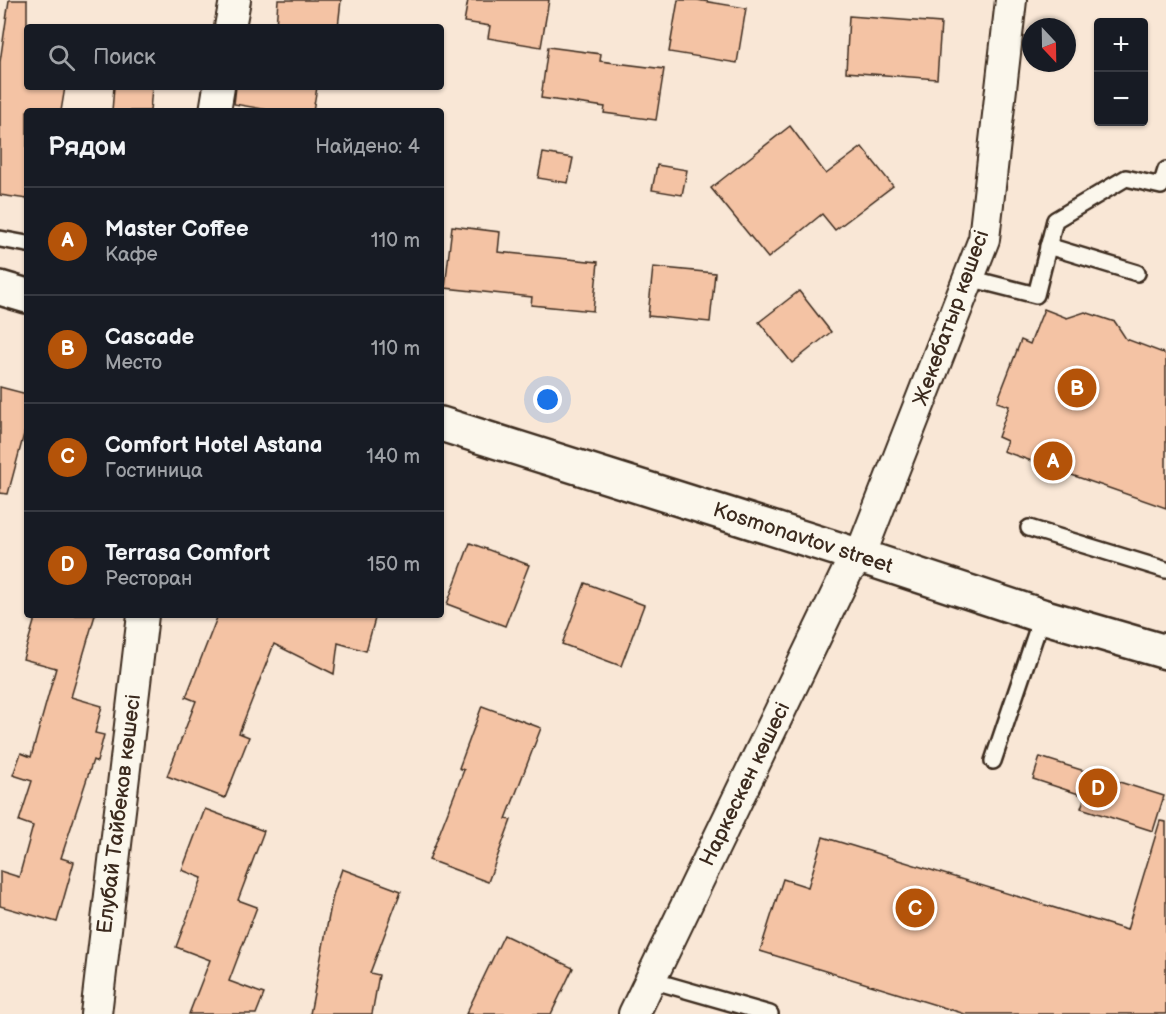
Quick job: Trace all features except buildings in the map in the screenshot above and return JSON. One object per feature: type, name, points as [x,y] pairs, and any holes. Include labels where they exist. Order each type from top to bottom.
[{"type":"street","points":[[231,24],[235,0]]},
{"type":"street","name":"Жекебатыр көшесі","points":[[861,556],[984,239],[1011,0]]},
{"type":"street","points":[[216,108],[218,90]]},
{"type":"street","points":[[0,288],[24,295]]},
{"type":"street","name":"Kosmonavtov street","points":[[444,425],[861,556],[1042,616],[1166,652]]},
{"type":"street","name":"Наркескен көшесі","points":[[634,1014],[847,572],[861,556]]},
{"type":"street","name":"Елубай Тайбеков көшесі","points":[[96,1014],[143,618]]},
{"type":"lane","points":[[969,278],[1036,295],[1055,220],[1126,178],[1161,186],[1166,170]]},
{"type":"lane","points":[[0,239],[24,243]]},
{"type":"lane","points":[[1048,246],[1137,273]]},
{"type":"lane","points":[[1029,528],[1166,570]]},
{"type":"lane","points":[[993,761],[1042,616]]},
{"type":"lane","points":[[651,980],[770,1014]]},
{"type":"place","name":"Cascade","points":[[1077,388]]},
{"type":"place","name":"Master Coffee","points":[[1053,461]]},
{"type":"place","name":"Terrasa Comfort","points":[[1098,788]]},
{"type":"place","name":"Comfort Hotel Astana","points":[[915,908]]}]
